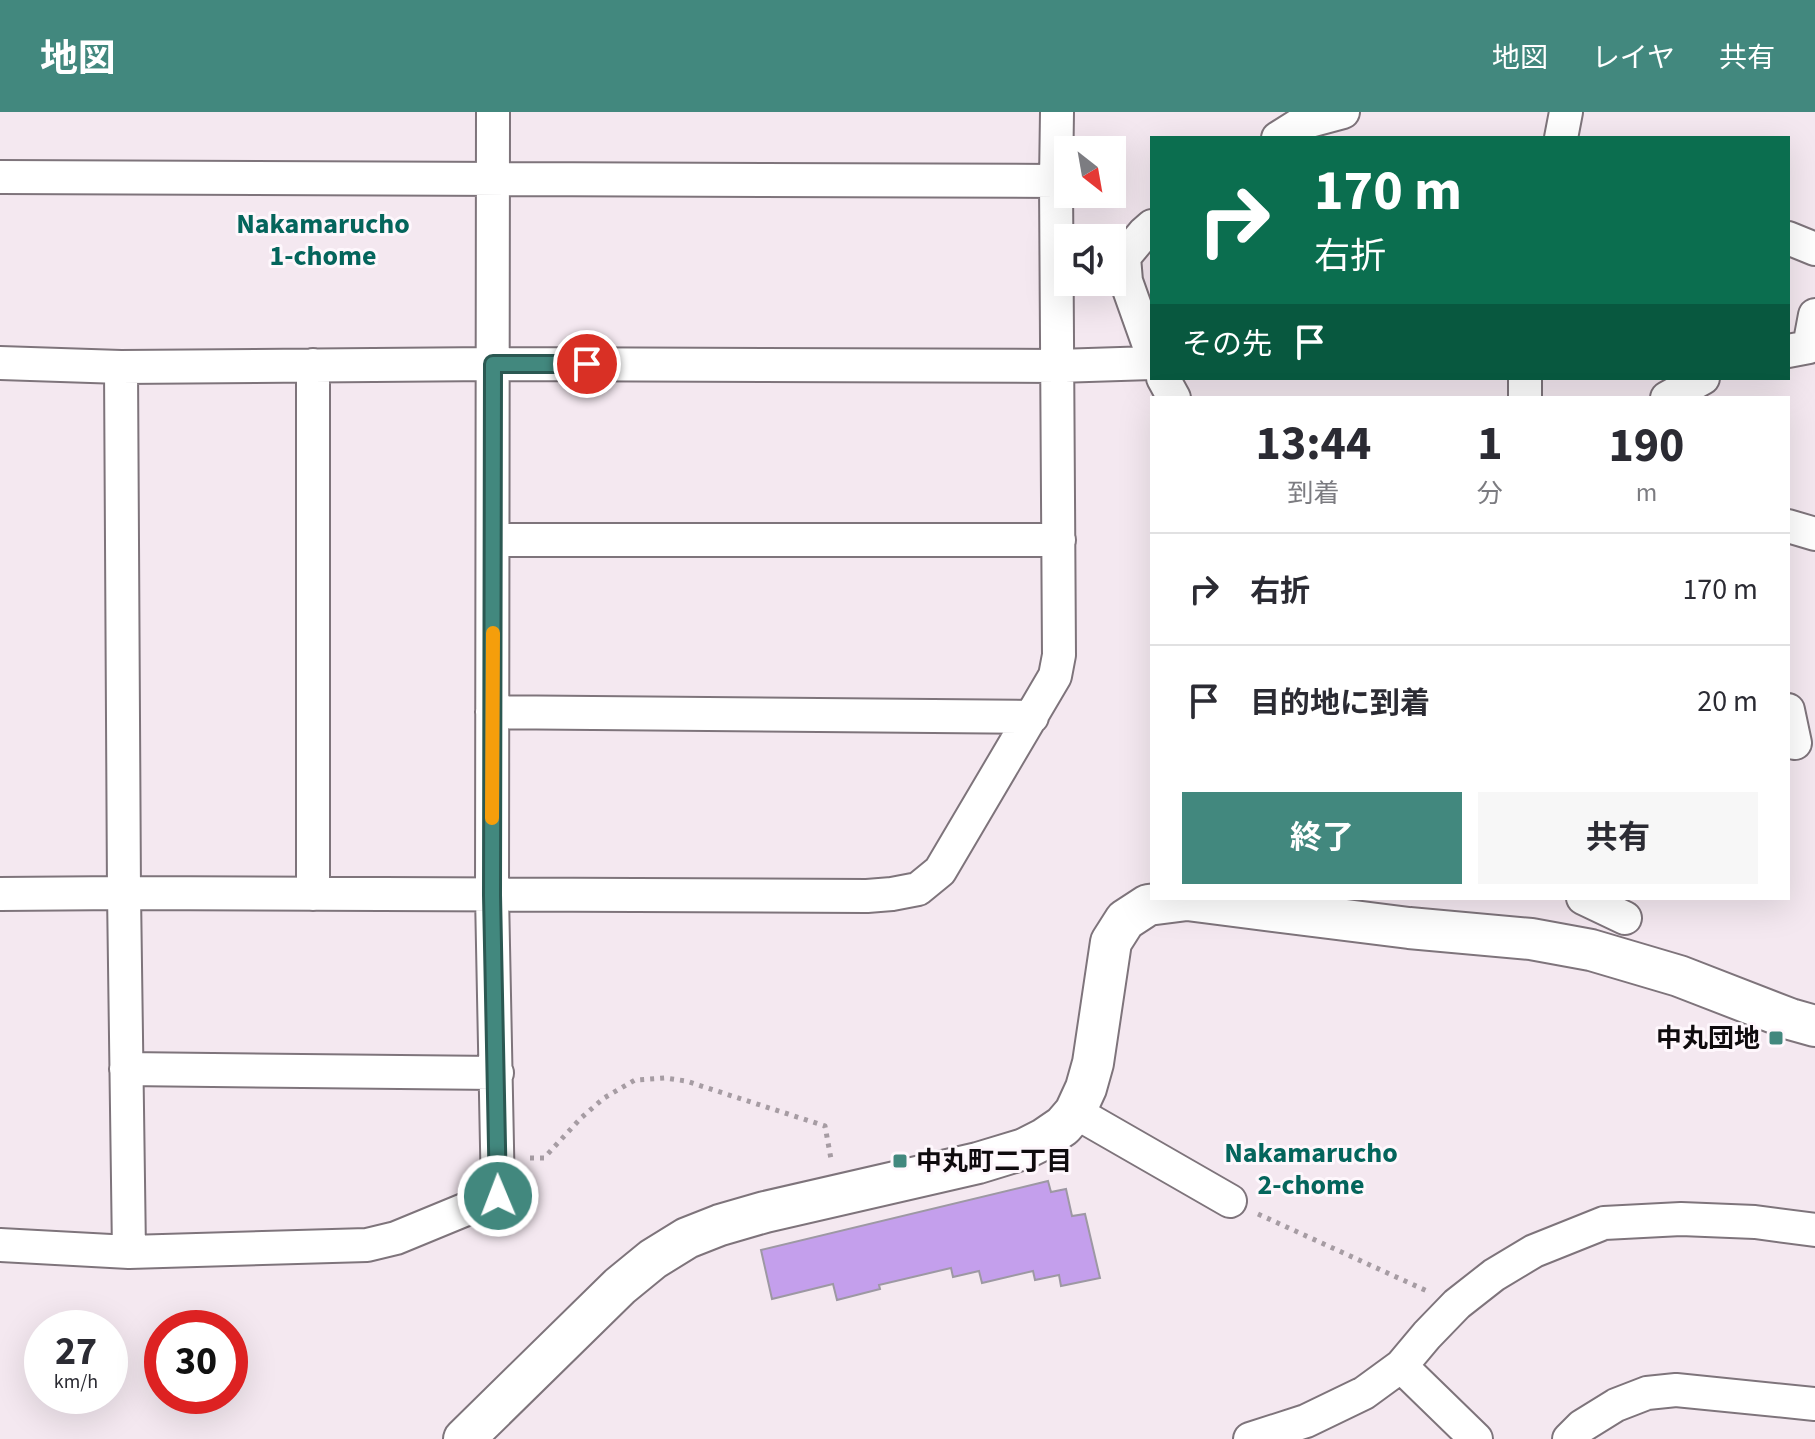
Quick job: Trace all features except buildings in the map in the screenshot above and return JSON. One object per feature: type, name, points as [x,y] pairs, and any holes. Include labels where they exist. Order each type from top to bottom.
[{"type":"street","points":[[0,1245],[129,1252],[367,1245],[396,1238],[498,1196],[492,895],[493,112]]},
{"type":"street","points":[[1057,112],[1057,136]]},
{"type":"street","points":[[1281,136],[1302,123],[1343,112]]},
{"type":"street","points":[[1561,136],[1566,112]]},
{"type":"street","points":[[0,177],[1054,181]]},
{"type":"street","points":[[0,894],[867,896],[918,889],[940,871],[1055,676],[1059,655],[1056,208]]},
{"type":"street","points":[[1150,228],[1124,257],[1126,281],[1150,348]]},
{"type":"street","points":[[1790,239],[1815,249]]},
{"type":"street","points":[[1790,351],[1809,347],[1815,315]]},
{"type":"street","points":[[0,363],[121,367],[493,364],[1057,366],[1150,363]]},
{"type":"street","points":[[313,365],[313,894]]},
{"type":"street","points":[[121,367],[129,1252]]},
{"type":"street","points":[[1671,396],[1699,380]]},
{"type":"street","points":[[1790,527],[1815,534]]},
{"type":"street","points":[[494,540],[1059,540]]},
{"type":"street","points":[[492,712],[1032,717]]},
{"type":"street","points":[[1790,719],[1795,743]]},
{"type":"street","points":[[464,1439],[620,1286],[653,1259],[687,1238],[765,1212],[978,1163],[1024,1149],[1063,1126],[1075,1112],[1093,1063],[1111,942],[1125,920],[1150,899]]},
{"type":"street","points":[[1187,900],[1409,928],[1531,939],[1680,963],[1790,1019],[1815,1026]]},
{"type":"street","points":[[1587,900],[1625,918]]},
{"type":"street","points":[[126,1069],[497,1073]]},
{"type":"street","points":[[1075,1112],[1230,1201]]},
{"type":"street","points":[[1250,1439],[1306,1421],[1364,1393],[1401,1366],[1457,1304],[1494,1275],[1534,1251],[1604,1223],[1681,1219],[1755,1222],[1815,1230]]},
{"type":"street","points":[[1401,1366],[1476,1439]]},
{"type":"street","points":[[1569,1439],[1582,1426],[1616,1405],[1647,1393],[1676,1390],[1815,1404]]},
{"type":"path","points":[[497,1160],[544,1158],[604,1098],[635,1080],[665,1078],[686,1081],[825,1126]]},
{"type":"path","points":[[1230,1201],[1457,1304]]},
{"type":"slow traffic","points":[[492,818],[493,633]]},
{"type":"place","name":"中丸団地","points":[[1776,1038]]},
{"type":"place","name":"中丸町二丁目","points":[[900,1161]]},
{"type":"district","name":"Nakamarucho 1-chome","points":[[323,239]]},
{"type":"district","name":"Nakamarucho 2-chome","points":[[1311,1168]]},
{"type":"route","points":[[498,1196],[492,895],[493,364],[587,364]]}]
